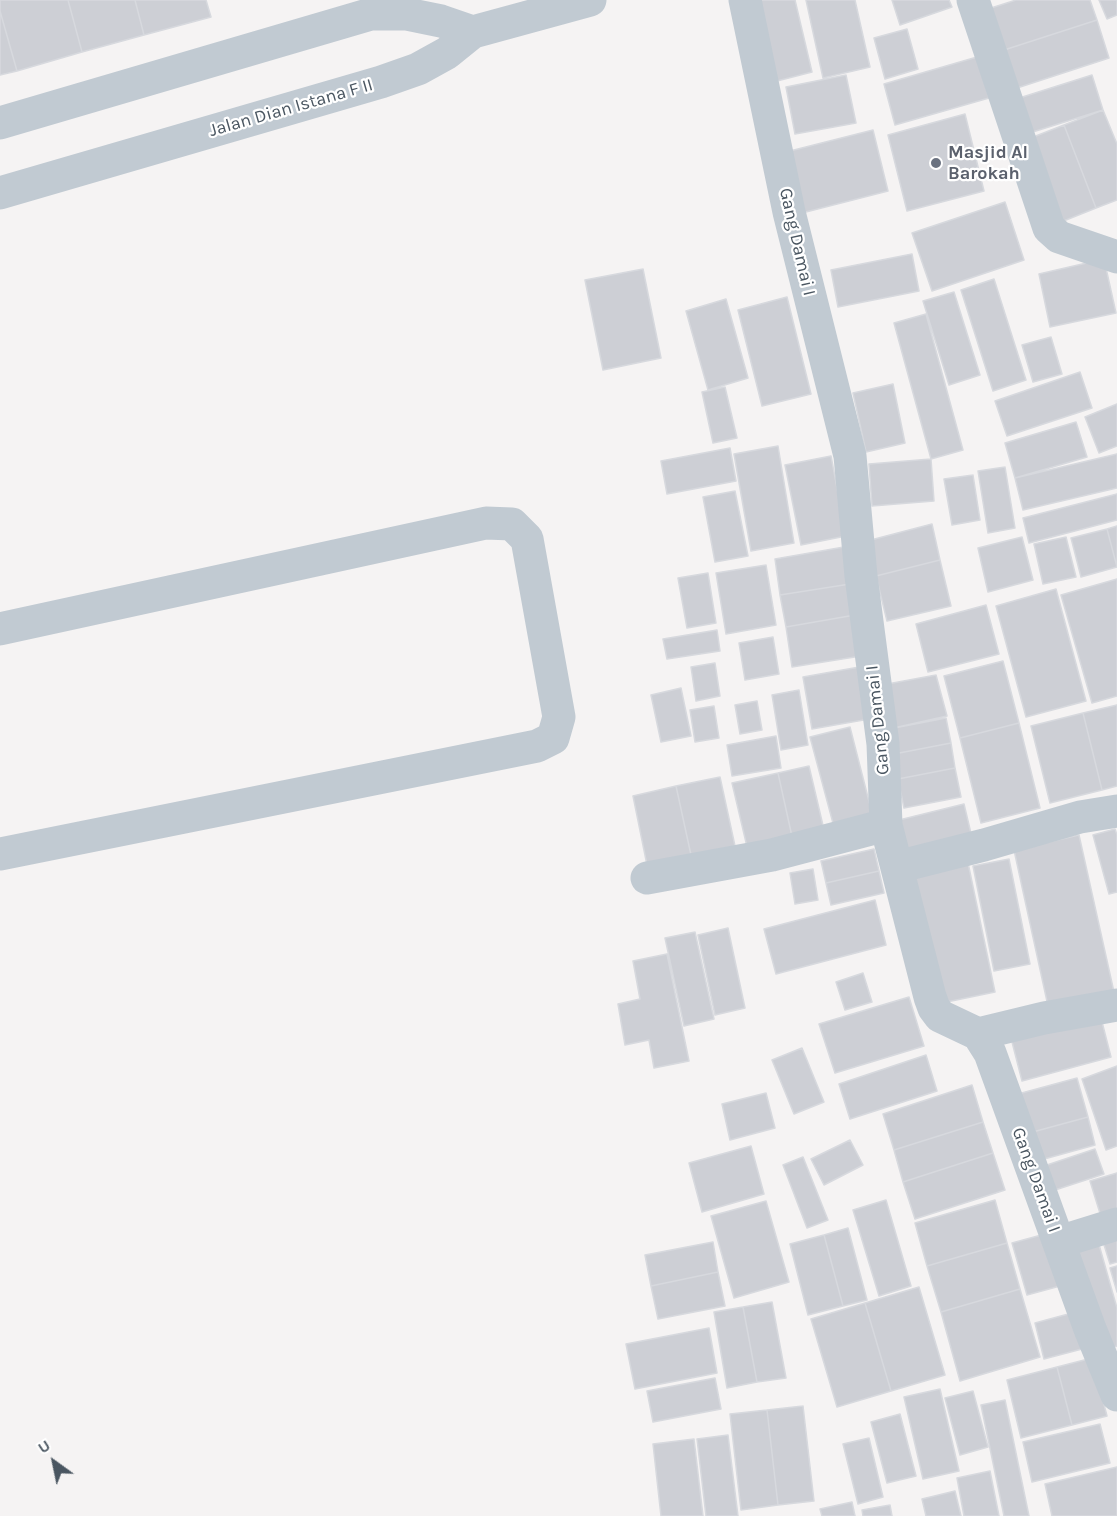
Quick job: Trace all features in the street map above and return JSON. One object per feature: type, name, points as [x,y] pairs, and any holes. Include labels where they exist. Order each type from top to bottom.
[{"type":"street","points":[[0,123],[370,7],[441,21],[473,32],[590,0]]},
{"type":"street","name":"Gang Damai I","points":[[746,0],[789,213],[850,456],[861,576],[883,744],[886,825],[934,1008],[940,1016],[978,1034],[990,1053],[1117,1395]]},
{"type":"street","points":[[973,0],[1049,228],[1059,237],[1117,257]]},
{"type":"street","name":"Jalan Dian Istana F II","points":[[0,193],[418,69],[447,53],[473,32]]},
{"type":"street","points":[[0,629],[486,523],[513,524],[527,539],[559,717],[553,738],[537,746],[0,854]]},
{"type":"street","points":[[897,867],[984,845],[1080,816],[1117,811]]},
{"type":"street","points":[[647,879],[772,855],[886,825]]},
{"type":"street","points":[[978,1034],[1044,1018],[1117,1005]]},
{"type":"street","points":[[1059,1242],[1117,1224]]},
{"type":"building","points":[[0,0],[68,0],[82,52],[17,71],[0,11]]},
{"type":"building","points":[[68,0],[135,0],[144,35],[82,52]]},
{"type":"building","points":[[135,0],[206,0],[211,17],[144,35]]},
{"type":"building","points":[[756,0],[795,0],[812,72],[777,81]]},
{"type":"building","points":[[806,0],[855,0],[870,67],[823,78]]},
{"type":"building","points":[[892,0],[949,0],[952,7],[900,25]]},
{"type":"building","points":[[1016,0],[1090,0],[1097,20],[1001,51],[988,9]]},
{"type":"building","points":[[1099,0],[1117,0],[1117,15],[1107,19]]},
{"type":"building","points":[[0,11],[17,71],[0,75]]},
{"type":"building","points":[[1097,20],[1109,58],[1014,89],[1001,51]]},
{"type":"building","points":[[907,29],[918,69],[885,79],[874,38]]},
{"type":"building","points":[[977,57],[989,98],[895,125],[884,84]]},
{"type":"building","points":[[846,75],[856,123],[795,134],[786,87]]},
{"type":"building","points":[[1092,75],[1103,110],[1023,135],[1013,100]]},
{"type":"building","points":[[1103,110],[1117,144],[1117,200],[1096,208],[1064,125]]},
{"type":"building","name":"Masjid Al Barokah","points":[[965,114],[984,191],[907,211],[888,135]]},
{"type":"building","points":[[1064,125],[1096,208],[1056,224],[1023,141]]},
{"type":"building","points":[[873,130],[888,191],[802,213],[786,152]]},
{"type":"building","points":[[1005,202],[1024,260],[932,291],[912,233]]},
{"type":"building","points":[[912,254],[919,291],[838,307],[831,270]]},
{"type":"building","points":[[1104,259],[1116,313],[1050,327],[1039,274]]},
{"type":"building","points":[[643,269],[661,358],[603,370],[585,280]]},
{"type":"building","points":[[994,279],[1026,380],[993,391],[961,290]]},
{"type":"building","points":[[954,292],[980,375],[949,385],[923,301]]},
{"type":"building","points":[[787,297],[811,394],[762,406],[738,310]]},
{"type":"building","points":[[726,299],[748,378],[708,390],[686,311]]},
{"type":"building","points":[[926,314],[963,450],[931,459],[894,323]]},
{"type":"building","points":[[1051,337],[1062,374],[1033,382],[1022,345]]},
{"type":"building","points":[[1080,372],[1092,408],[1007,436],[995,401]]},
{"type":"building","points":[[893,384],[905,443],[866,452],[853,393]]},
{"type":"building","points":[[725,387],[737,438],[713,443],[702,392]]},
{"type":"building","points":[[1117,404],[1117,446],[1099,453],[1085,417]]},
{"type":"building","points":[[1076,422],[1087,457],[1015,478],[1005,443]]},
{"type":"building","points":[[778,446],[794,543],[751,551],[734,454]]},
{"type":"building","points":[[730,448],[736,481],[667,494],[661,461]]},
{"type":"building","points":[[1117,454],[1117,488],[1023,510],[1015,478]]},
{"type":"building","points":[[831,456],[846,536],[801,545],[785,465]]},
{"type":"building","points":[[931,459],[934,501],[872,506],[869,464]]},
{"type":"building","points":[[1005,467],[1015,528],[988,533],[978,471]]},
{"type":"building","points":[[973,475],[980,520],[952,525],[944,479]]},
{"type":"building","points":[[735,491],[748,556],[715,562],[703,497]]},
{"type":"building","points":[[1117,494],[1117,520],[1029,543],[1023,518]]},
{"type":"building","points":[[932,524],[940,560],[876,576],[867,541]]},
{"type":"building","points":[[1117,526],[1117,567],[1107,529]]},
{"type":"building","points":[[1107,529],[1117,567],[1081,577],[1071,538]]},
{"type":"building","points":[[1022,537],[1033,580],[988,592],[978,548]]},
{"type":"building","points":[[1066,537],[1076,577],[1043,584],[1034,544]]},
{"type":"building","points":[[844,547],[850,584],[780,595],[775,559]]},
{"type":"building","points":[[940,560],[951,606],[887,621],[876,576]]},
{"type":"building","points":[[766,565],[776,625],[726,634],[716,573]]},
{"type":"building","points":[[708,573],[716,623],[687,628],[678,578]]},
{"type":"building","points":[[1117,579],[1117,696],[1092,703],[1061,595]]},
{"type":"building","points":[[850,584],[855,615],[786,627],[780,595]]},
{"type":"building","points":[[1056,589],[1086,701],[1026,717],[996,606]]},
{"type":"building","points":[[986,605],[999,654],[928,672],[916,624]]},
{"type":"building","points":[[855,615],[861,656],[792,667],[786,627]]},
{"type":"building","points":[[717,630],[720,651],[667,659],[663,639]]},
{"type":"building","points":[[773,637],[779,674],[745,680],[739,643]]},
{"type":"building","points":[[1003,661],[1019,723],[960,738],[944,676]]},
{"type":"building","points":[[715,663],[720,696],[696,701],[691,667]]},
{"type":"building","points":[[865,666],[875,718],[812,729],[803,677]]},
{"type":"building","points":[[936,675],[947,716],[889,729],[882,685]]},
{"type":"building","points":[[681,688],[691,736],[661,742],[651,695]]},
{"type":"building","points":[[799,690],[808,745],[781,750],[772,695]]},
{"type":"building","points":[[757,701],[762,730],[740,734],[735,705]]},
{"type":"building","points":[[1117,705],[1117,786],[1102,790],[1083,713]]},
{"type":"building","points":[[714,706],[719,738],[695,742],[690,710]]},
{"type":"building","points":[[1083,713],[1102,790],[1050,803],[1031,726]]},
{"type":"building","points":[[946,718],[951,743],[894,754],[889,729]]},
{"type":"building","points":[[1019,723],[1040,808],[981,823],[960,738]]},
{"type":"building","points":[[850,727],[873,817],[834,827],[810,737]]},
{"type":"building","points":[[776,736],[781,768],[732,776],[727,745]]},
{"type":"building","points":[[951,743],[955,768],[898,779],[894,754]]},
{"type":"building","points":[[809,766],[825,834],[793,841],[778,773]]},
{"type":"building","points":[[955,768],[961,797],[904,808],[898,779]]},
{"type":"building","points":[[778,773],[793,841],[748,851],[732,783]]},
{"type":"building","points":[[720,777],[735,846],[691,855],[676,786]]},
{"type":"building","points":[[676,786],[691,855],[647,865],[633,796]]},
{"type":"building","points":[[964,804],[974,846],[901,863],[891,822]]},
{"type":"building","points":[[1115,829],[1117,835],[1117,892],[1109,894],[1093,835]]},
{"type":"building","points":[[1079,835],[1114,992],[1048,1006],[1014,850]]},
{"type":"building","points":[[874,849],[879,871],[826,883],[821,861]]},
{"type":"building","points":[[967,858],[995,992],[937,1004],[909,870]]},
{"type":"building","points":[[1009,859],[1030,964],[994,971],[973,866]]},
{"type":"building","points":[[813,869],[818,900],[795,904],[790,873]]},
{"type":"building","points":[[879,871],[884,893],[831,905],[826,883]]},
{"type":"building","points":[[875,900],[886,945],[776,974],[764,929]]},
{"type":"building","points":[[728,928],[745,1008],[715,1015],[698,935]]},
{"type":"building","points":[[695,932],[714,1019],[684,1026],[665,938]]},
{"type":"building","points":[[667,954],[689,1061],[654,1068],[649,1040],[625,1045],[618,1004],[640,999],[633,961]]},
{"type":"building","points":[[863,973],[872,1002],[845,1010],[836,982]]},
{"type":"building","points":[[909,997],[924,1046],[835,1073],[819,1024]]},
{"type":"building","points":[[1100,1014],[1111,1057],[1022,1081],[1011,1038]]},
{"type":"building","points":[[802,1048],[824,1102],[794,1114],[772,1060]]},
{"type":"building","points":[[926,1055],[937,1091],[850,1119],[839,1084]]},
{"type":"building","points":[[1117,1066],[1117,1146],[1106,1150],[1082,1079]]},
{"type":"building","points":[[1077,1078],[1088,1117],[1029,1133],[1018,1094]]},
{"type":"building","points":[[972,1085],[983,1122],[894,1150],[883,1114]]},
{"type":"building","points":[[766,1093],[775,1128],[730,1140],[722,1104]]},
{"type":"building","points":[[1088,1117],[1095,1145],[1037,1161],[1029,1133]]},
{"type":"building","points":[[983,1122],[993,1153],[903,1182],[894,1150]]},
{"type":"building","points":[[850,1140],[863,1165],[824,1185],[811,1159]]},
{"type":"building","points":[[751,1146],[764,1194],[702,1212],[689,1163]]},
{"type":"building","points":[[1095,1149],[1104,1174],[1049,1192],[1041,1167]]},
{"type":"building","points":[[993,1153],[1005,1190],[915,1219],[903,1182]]},
{"type":"building","points":[[803,1157],[828,1220],[807,1228],[783,1165]]},
{"type":"building","points":[[1117,1173],[1117,1218],[1103,1223],[1090,1181]]},
{"type":"building","points":[[886,1200],[911,1286],[879,1296],[853,1210]]},
{"type":"building","points":[[995,1200],[1007,1243],[927,1266],[915,1223]]},
{"type":"building","points":[[766,1201],[789,1282],[734,1298],[711,1216]]},
{"type":"building","points":[[1117,1226],[1117,1262],[1110,1264],[1100,1232]]},
{"type":"building","points":[[848,1228],[867,1300],[843,1306],[824,1235]]},
{"type":"building","points":[[1045,1234],[1060,1286],[1027,1295],[1012,1243]]},
{"type":"building","points":[[1096,1234],[1117,1308],[1117,1346],[1101,1351],[1070,1242]]},
{"type":"building","points":[[824,1235],[843,1306],[808,1315],[790,1244]]},
{"type":"building","points":[[713,1242],[718,1272],[651,1286],[645,1255]]},
{"type":"building","points":[[1007,1243],[1020,1289],[941,1312],[927,1266]]},
{"type":"building","points":[[1117,1266],[1117,1292],[1110,1268]]},
{"type":"building","points":[[718,1272],[725,1306],[658,1319],[651,1286]]},
{"type":"building","points":[[919,1287],[945,1375],[891,1391],[865,1303]]},
{"type":"building","points":[[1020,1289],[1040,1357],[960,1381],[941,1312]]},
{"type":"building","points":[[772,1302],[786,1378],[757,1382],[743,1307]]},
{"type":"building","points":[[865,1303],[891,1391],[837,1407],[811,1319]]},
{"type":"building","points":[[743,1307],[757,1382],[727,1388],[714,1312]]},
{"type":"building","points":[[1072,1313],[1082,1349],[1044,1359],[1035,1323]]},
{"type":"building","points":[[709,1328],[717,1373],[635,1389],[626,1344]]},
{"type":"building","points":[[1092,1358],[1107,1416],[1072,1425],[1057,1367]]},
{"type":"building","points":[[1057,1367],[1072,1425],[1021,1438],[1007,1380]]},
{"type":"building","points":[[715,1378],[721,1409],[653,1422],[647,1391]]},
{"type":"building","points":[[940,1389],[959,1471],[923,1479],[904,1397]]},
{"type":"building","points":[[973,1391],[988,1447],[960,1455],[945,1398]]},
{"type":"building","points":[[1005,1400],[1029,1516],[1004,1516],[981,1405]]},
{"type":"building","points":[[803,1406],[814,1501],[778,1505],[767,1410]]},
{"type":"building","points":[[767,1410],[778,1505],[741,1510],[730,1414]]},
{"type":"building","points":[[900,1414],[916,1476],[887,1483],[871,1422]]},
{"type":"building","points":[[1100,1424],[1110,1463],[1032,1482],[1023,1442]]},
{"type":"building","points":[[728,1435],[738,1516],[706,1516],[697,1439]]},
{"type":"building","points":[[869,1438],[883,1497],[858,1504],[843,1444]]},
{"type":"building","points":[[694,1439],[703,1516],[661,1516],[653,1444]]},
{"type":"building","points":[[1117,1467],[1117,1516],[1052,1516],[1045,1484]]},
{"type":"building","points":[[990,1471],[999,1516],[964,1516],[957,1478]]},
{"type":"building","points":[[955,1491],[961,1516],[926,1516],[922,1499]]},
{"type":"building","points":[[852,1502],[855,1516],[822,1516],[820,1509]]},
{"type":"building","points":[[890,1505],[892,1516],[863,1516],[862,1510]]},
{"type":"place","name":"Masjid Al Barokah","points":[[936,163]]}]
